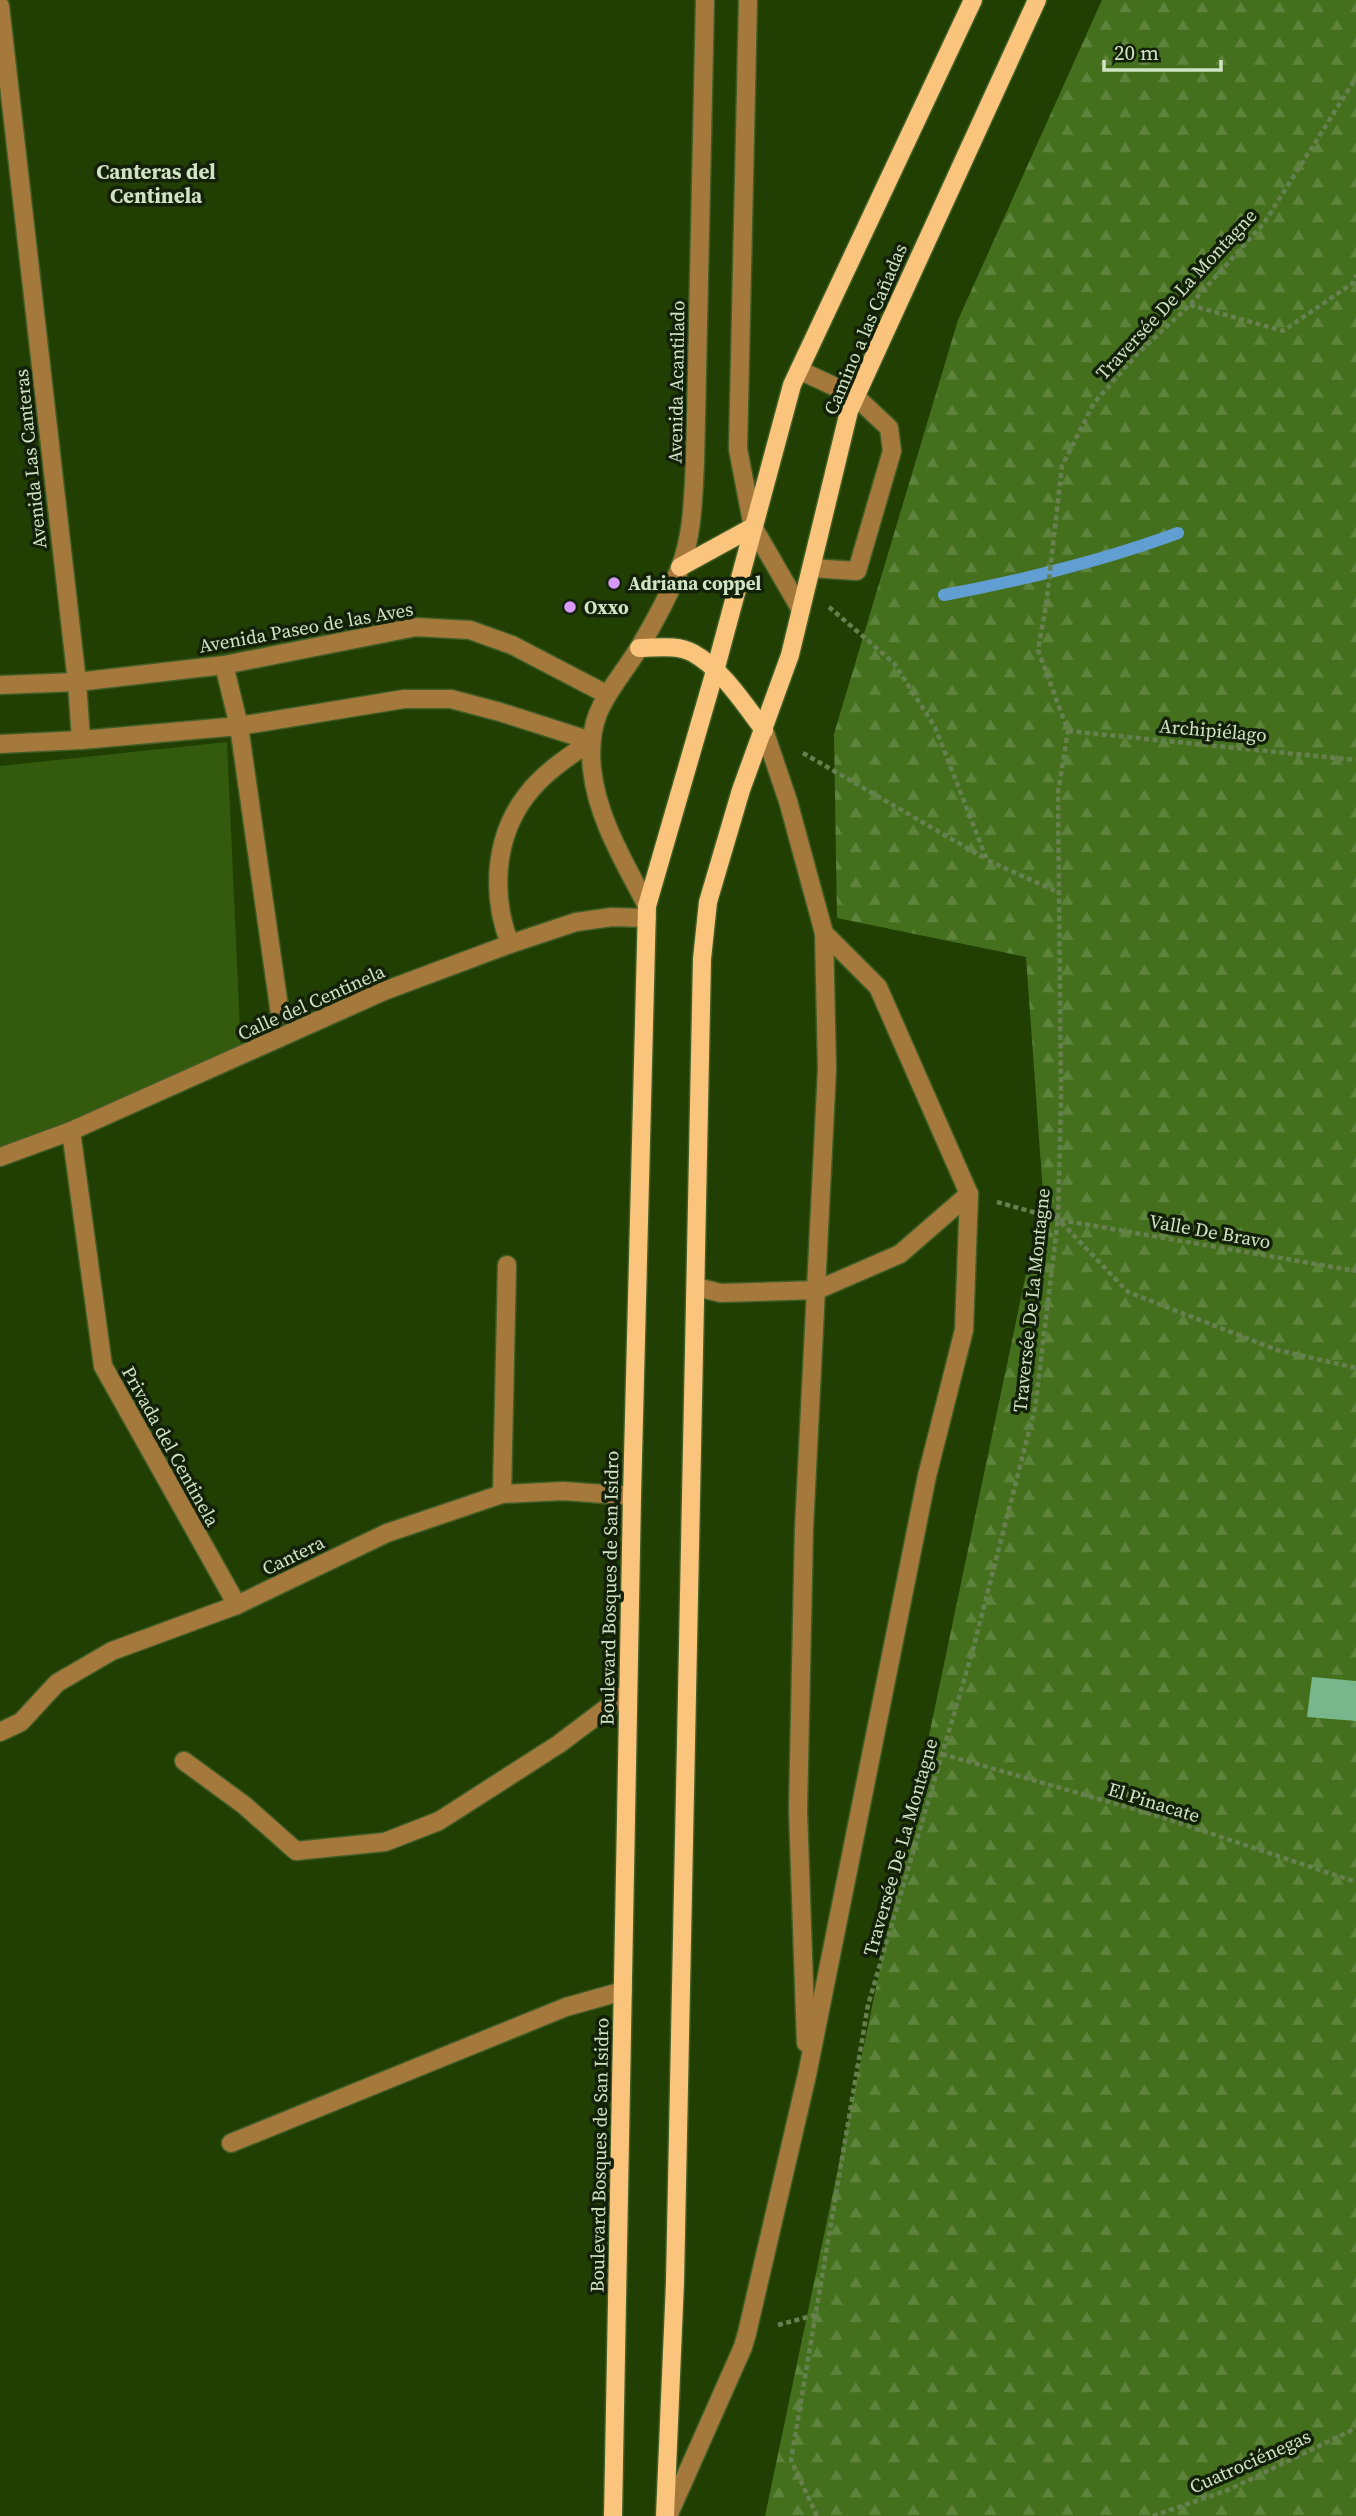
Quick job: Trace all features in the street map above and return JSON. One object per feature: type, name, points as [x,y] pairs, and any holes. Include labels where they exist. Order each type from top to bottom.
[{"type":"main road","name":"Camino a las Cañadas","points":[[715,671],[792,385],[973,0]]},
{"type":"main road","name":"Camino a las Cañadas","points":[[764,730],[790,656],[849,411],[1036,0]]},
{"type":"main road","points":[[680,567],[753,527]]},
{"type":"main road","points":[[639,648],[673,647],[692,652],[715,671],[764,730],[741,790],[708,902],[702,959],[674,2282],[666,2516]]},
{"type":"main road","name":"Boulevard Bosques de San Isidro","points":[[613,2516],[632,1496],[647,912],[715,671]]},
{"type":"street","name":"Avenida Acantilado","points":[[647,912],[602,812],[592,770],[591,741],[597,716],[607,694],[639,648],[680,567],[690,534],[695,475],[705,0]]},
{"type":"street","points":[[748,0],[738,449],[753,527],[801,610]]},
{"type":"street","name":"Avenida Las Canteras","points":[[0,6],[77,682],[81,740]]},
{"type":"street","points":[[799,370],[855,396],[889,428],[892,451],[857,571],[811,568]]},
{"type":"street","name":"Avenida Paseo de las Aves","points":[[0,685],[77,682],[224,664],[416,627],[470,630],[512,645],[607,694]]},
{"type":"street","points":[[224,664],[239,726],[280,1014]]},
{"type":"street","points":[[0,744],[239,726],[404,699],[451,699],[591,741]]},
{"type":"street","points":[[764,730],[788,802],[824,933],[827,1069],[804,1529],[798,1810],[807,2075]]},
{"type":"street","points":[[510,944],[501,921],[496,878],[505,835],[525,796],[556,765],[591,741]]},
{"type":"street","name":"Calle del Centinela","points":[[0,1157],[71,1131],[384,991],[576,922],[647,912]]},
{"type":"street","points":[[666,2516],[743,2347],[807,2075],[927,1476],[964,1330],[969,1194],[878,987],[824,933]]},
{"type":"street","name":"Privada del Centinela","points":[[71,1131],[103,1366],[237,1605]]},
{"type":"street","points":[[696,1287],[721,1293],[817,1290],[900,1254],[969,1194]]},
{"type":"street","points":[[502,1494],[507,1265]]},
{"type":"street","name":"Cantera","points":[[0,1731],[21,1722],[57,1683],[112,1651],[237,1605],[387,1533],[502,1494],[563,1491],[632,1496]]},
{"type":"street","points":[[184,1761],[244,1805],[296,1851],[385,1842],[439,1821],[559,1744],[628,1692]]},
{"type":"street","points":[[231,2143],[566,2007],[623,1991]]},
{"type":"path","name":"Traversée De La Montagne","points":[[817,2516],[791,2460],[868,2005],[972,1653],[1035,1408],[1058,1219],[1061,1098],[1058,792],[1068,731],[1038,650],[1046,606],[1062,466],[1094,403],[1137,354],[1190,306],[1264,223],[1356,78]]},
{"type":"path","points":[[1190,306],[1283,331],[1353,283],[1356,275]]},
{"type":"path","points":[[806,587],[894,663],[935,727],[987,860]]},
{"type":"path","points":[[764,730],[987,860],[1060,893]]},
{"type":"path","name":"Archipiélago","points":[[1068,731],[1356,760]]},
{"type":"path","name":"Valle De Bravo","points":[[969,1194],[1058,1219],[1356,1271]]},
{"type":"path","points":[[1058,1219],[1128,1292],[1277,1350],[1356,1368]]},
{"type":"path","name":"El Pinacate","points":[[942,1754],[1155,1815],[1356,1882]]},
{"type":"path","name":"Cuatrociénegas","points":[[1153,2516],[1228,2490],[1356,2428]]},
{"type":"green space","points":[[1102,0],[1356,0],[1356,2516],[765,2516],[1043,1193],[1026,957],[837,918],[834,734],[958,320]]},
{"type":"green space","points":[[227,742],[241,1051],[0,1165],[0,766]]},
{"type":"building","points":[[1312,1677],[1356,1681],[1356,1721],[1307,1717]]},
{"type":"waterway","points":[[944,595],[1062,569],[1178,533]]},
{"type":"place","name":"Adriana coppel","points":[[614,583]]},
{"type":"place","name":"Oxxo","points":[[570,607]]},
{"type":"district","name":"Canteras del Centinela","points":[[156,184]]}]
